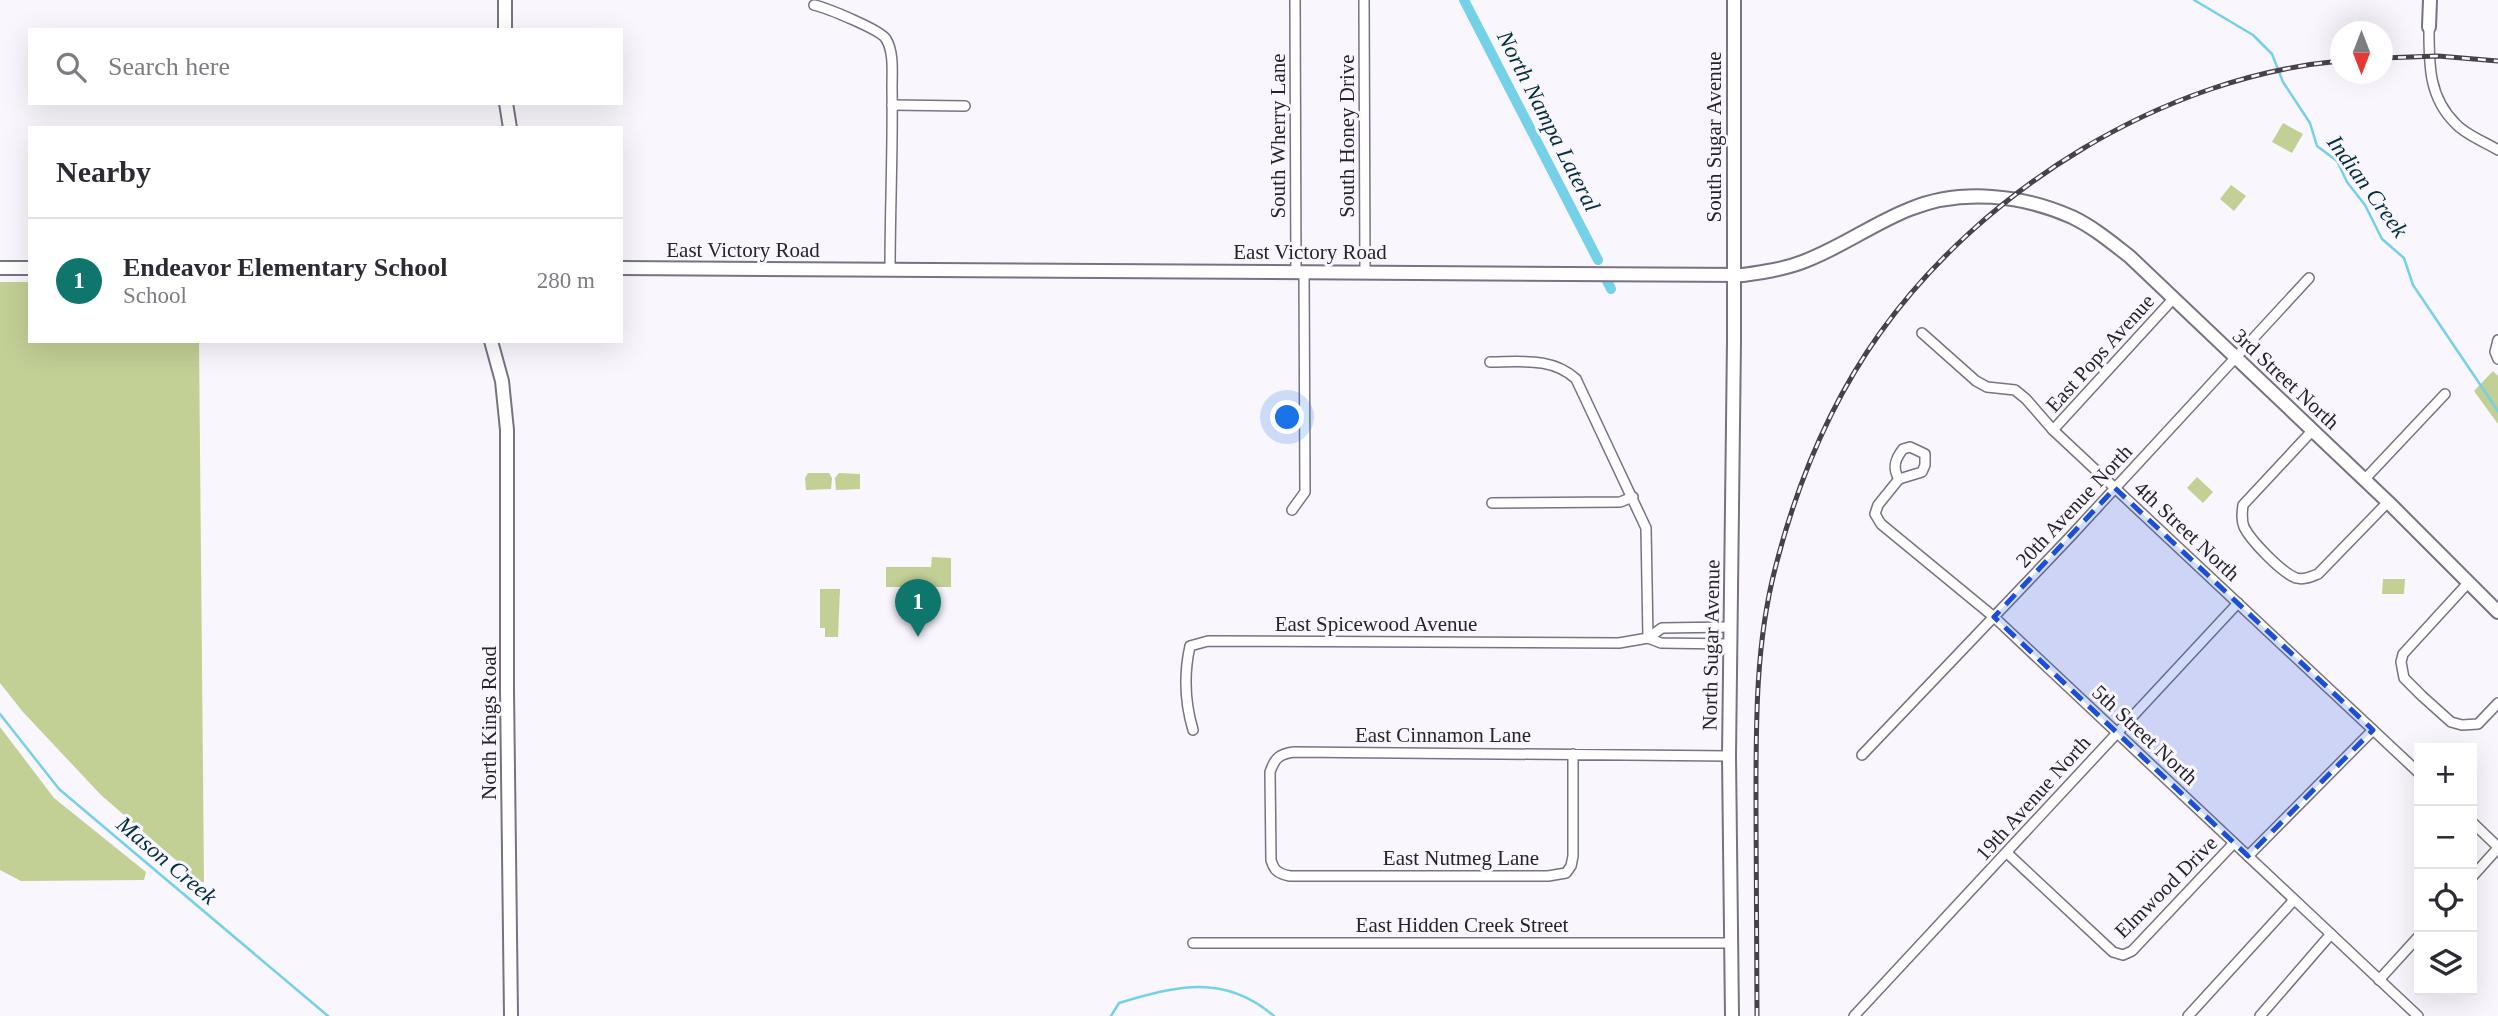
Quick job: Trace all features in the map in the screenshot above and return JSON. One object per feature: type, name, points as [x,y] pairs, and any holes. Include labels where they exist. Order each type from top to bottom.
[{"type":"street","points":[[505,0],[505,28]]},
{"type":"street","name":"South Wherry Lane","points":[[1292,510],[1305,492],[1295,0]]},
{"type":"street","name":"South Honey Drive","points":[[1364,0],[1365,272]]},
{"type":"street","name":"South Sugar Avenue","points":[[1734,0],[1734,275]]},
{"type":"street","points":[[2430,0],[2430,69],[2436,99],[2456,125],[2498,150]]},
{"type":"street","points":[[814,5],[827,8],[880,32],[887,39],[892,105],[890,270]]},
{"type":"street","points":[[892,105],[965,106]]},
{"type":"street","points":[[501,126],[506,107]]},
{"type":"street","points":[[506,107],[510,126]]},
{"type":"street","name":"East Victory Road","points":[[623,268],[1734,275],[1772,271],[1803,262],[1911,208],[1947,199],[1984,197],[2028,203]]},
{"type":"street","name":"3rd Street North","points":[[2028,203],[2073,218],[2129,256],[2388,502],[2498,611]]},
{"type":"street","points":[[0,268],[28,268]]},
{"type":"street","name":"North Sugar Avenue","points":[[1732,1016],[1728,756],[1734,275]]},
{"type":"street","name":"20th Avenue North","points":[[1862,755],[2309,278]]},
{"type":"street","name":"East Pops Avenue","points":[[2053,430],[2172,299]]},
{"type":"street","name":"4th Street North","points":[[1922,333],[1976,381],[1987,387],[2015,390],[2026,399],[2053,430],[2414,768]]},
{"type":"street","points":[[2497,355],[2498,340]]},
{"type":"street","name":"North Kings Road","points":[[492,343],[502,381],[507,430],[511,1016]]},
{"type":"street","name":"North Kings Road","points":[[501,343],[510,378],[511,407],[507,430]]},
{"type":"street","points":[[1490,362],[1551,363],[1566,370],[1576,379],[1646,528],[1648,638]]},
{"type":"street","points":[[2364,480],[2445,394]]},
{"type":"street","points":[[2312,431],[2243,505],[2241,518],[2245,528],[2280,568],[2295,578],[2305,579],[2318,574],[2388,502]]},
{"type":"street","name":"5th Street North","points":[[1899,479],[1878,505],[1875,514],[1881,524],[1994,617],[2418,1016]]},
{"type":"street","points":[[1492,503],[1620,502],[1633,497]]},
{"type":"street","points":[[2468,583],[2403,653],[2401,662],[2404,678],[2451,722],[2462,725],[2478,724],[2498,703]]},
{"type":"street","name":"19th Avenue North","points":[[1854,1016],[2238,603]]},
{"type":"street","name":"East Spicewood Avenue","points":[[1193,730],[1187,710],[1186,663],[1190,646],[1208,641],[1619,643],[1648,638],[1661,628],[1729,627]]},
{"type":"street","name":"East Spicewood Avenue","points":[[1648,638],[1661,643],[1729,644]]},
{"type":"street","points":[[2248,856],[2373,730]]},
{"type":"street","name":"East Cinnamon Lane","points":[[1277,872],[1271,860],[1270,772],[1274,760],[1282,754],[1728,756]]},
{"type":"street","name":"East Nutmeg Lane","points":[[1277,872],[1290,876],[1548,876],[1566,873],[1573,856],[1573,754]]},
{"type":"street","points":[[2477,827],[2498,848],[2477,871]]},
{"type":"street","name":"Elmwood Drive","points":[[2007,853],[2113,951],[2123,955],[2133,951],[2234,843]]},
{"type":"street","points":[[2188,1016],[2294,900]]},
{"type":"street","points":[[2260,1016],[2331,934]]},
{"type":"street","points":[[2379,980],[2414,942]]},
{"type":"street","name":"East Hidden Creek Street","points":[[1193,943],[1732,943]]},
{"type":"highlighted area","points":[[2115,488],[2373,730],[2248,856],[1994,617]]},
{"type":"green space","points":[[2283,123],[2303,134],[2292,153],[2272,142]]},
{"type":"green space","points":[[2231,185],[2246,196],[2234,211],[2220,199]]},
{"type":"green space","points":[[0,282],[28,282],[28,343],[199,343],[204,882],[101,795],[23,712],[0,683]]},
{"type":"green space","points":[[2493,371],[2498,376],[2498,424],[2474,391]]},
{"type":"green space","points":[[808,473],[829,473],[832,478],[831,489],[806,490],[805,478]]},
{"type":"green space","points":[[839,473],[860,474],[860,489],[836,490],[835,478]]},
{"type":"green space","points":[[2197,477],[2213,492],[2203,503],[2187,488]]},
{"type":"green space","points":[[932,557],[951,558],[951,587],[886,587],[886,567],[931,567]]},
{"type":"green space","points":[[2383,579],[2405,579],[2404,594],[2382,594]]},
{"type":"green space","points":[[820,589],[840,589],[838,637],[825,637],[825,628],[820,628]]},
{"type":"green space","points":[[0,727],[54,798],[146,872],[144,880],[21,881],[0,870]]},
{"type":"waterway","name":"North Nampa Lateral","points":[[1464,0],[1598,260]]},
{"type":"waterway","name":"Indian Creek","points":[[2194,0],[2253,35],[2272,54],[2283,82],[2310,123],[2317,146],[2337,161],[2347,182],[2365,205],[2382,239],[2404,258],[2413,285],[2498,411]]},
{"type":"waterway","name":"North Nampa Lateral","points":[[1607,281],[1611,289]]},
{"type":"waterway","name":"Mason Creek","points":[[0,714],[59,789],[328,1016]]},
{"type":"waterway","name":"Mason Creek","points":[[1111,1016],[1119,1003],[1160,992],[1199,987],[1237,993],[1274,1016]]},
{"type":"railway","points":[[2393,58],[2438,56],[2498,61]]},
{"type":"railway","points":[[1757,1016],[1756,747],[1760,657],[1768,598],[1783,538],[1804,476],[1845,388],[1880,333],[1922,281],[1970,232],[2024,188],[2082,149],[2144,116],[2208,90],[2274,71],[2330,63]]},
{"type":"place","name":"Endeavor Elementary School","points":[[918,637]]}]
